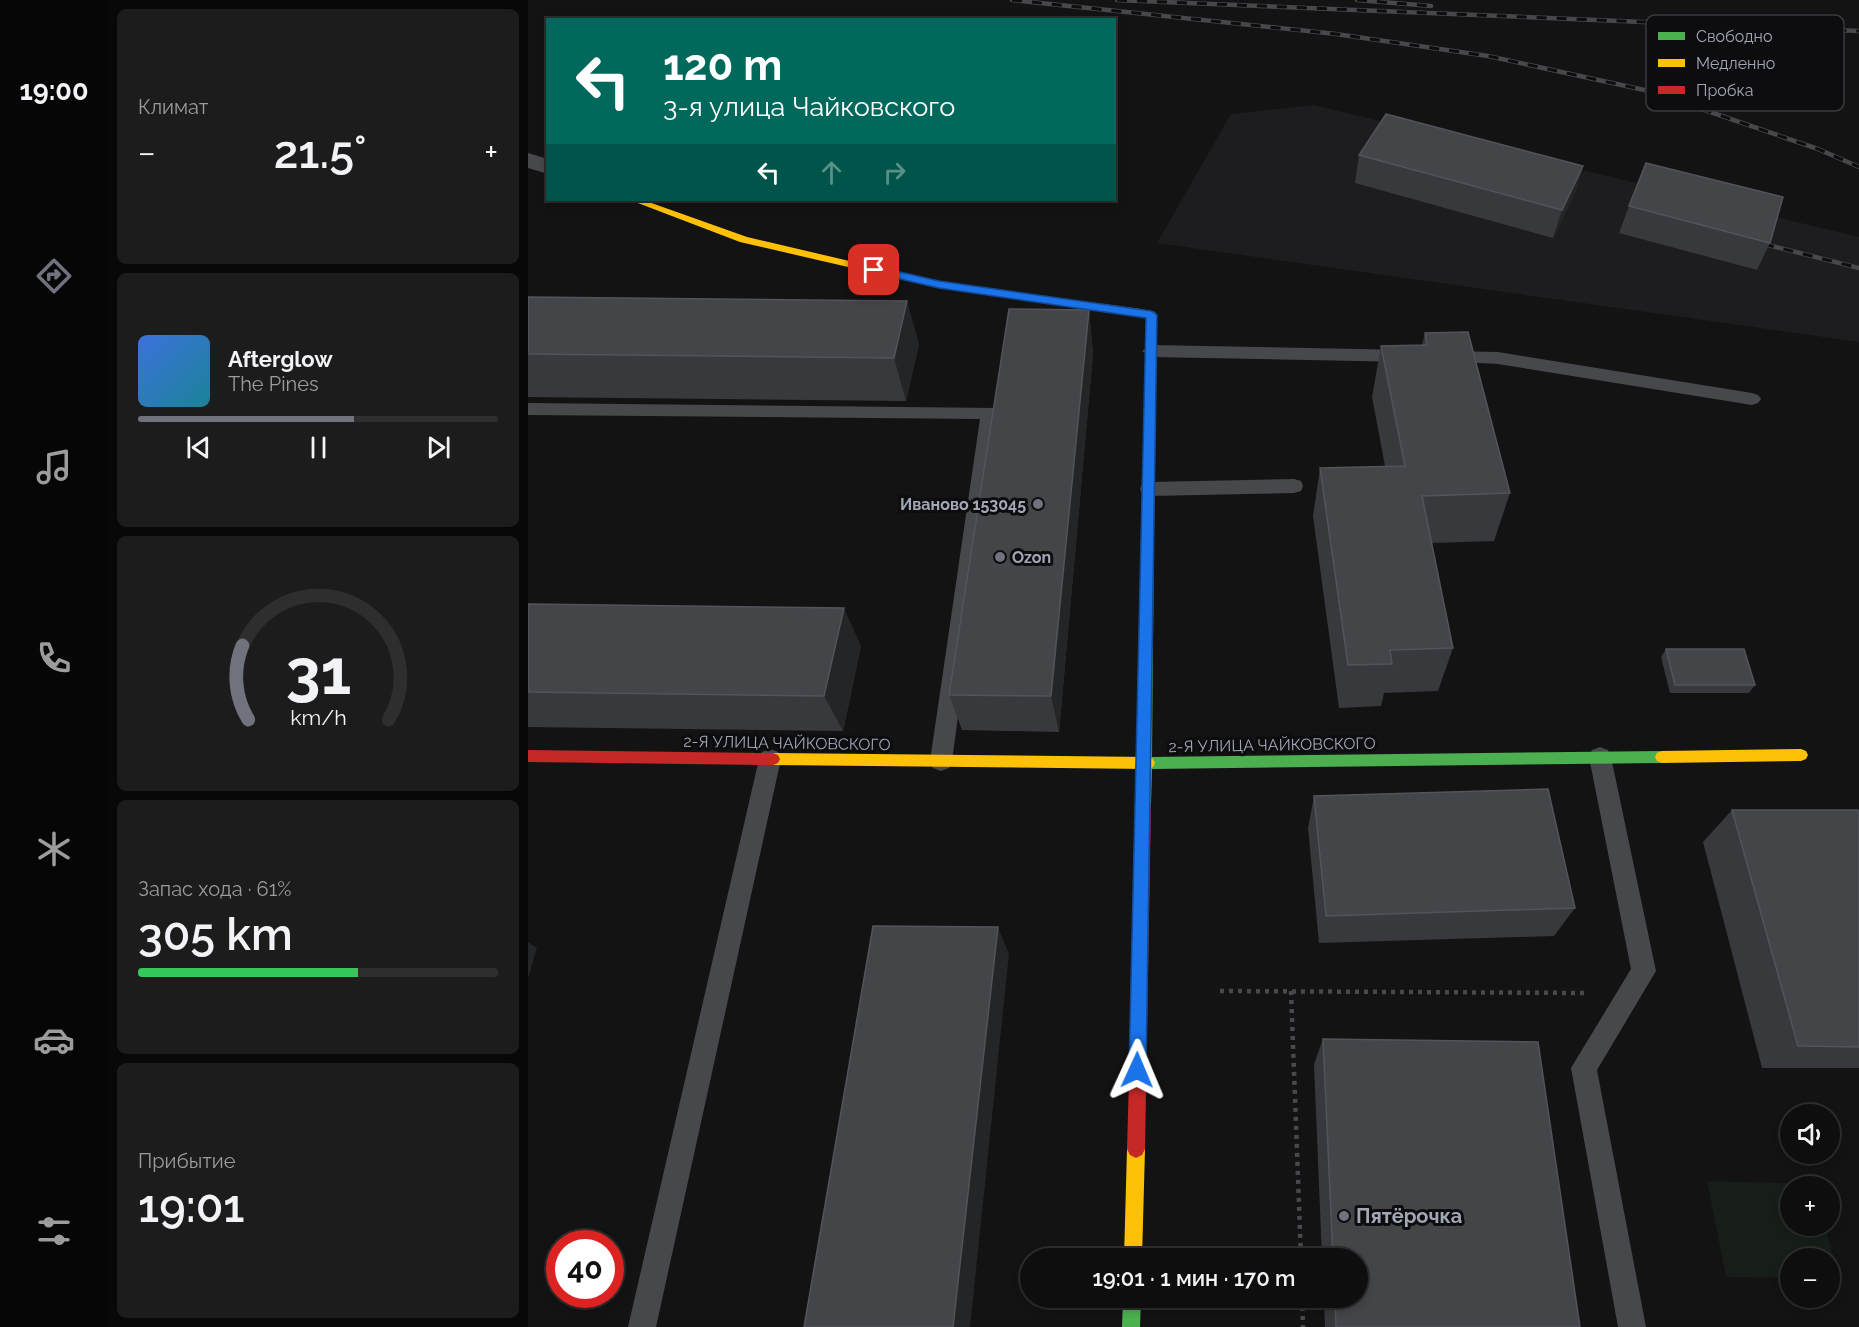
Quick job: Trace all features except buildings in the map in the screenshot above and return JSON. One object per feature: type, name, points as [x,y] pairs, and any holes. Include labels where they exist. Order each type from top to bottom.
[{"type":"street","points":[[528,160],[546,166]]},
{"type":"street","points":[[638,201],[744,240],[939,285],[1151,315],[1145,763],[1132,1248]]},
{"type":"street","name":"2-Я УЛИЦА ЧАЙКОВСКОГО","points":[[528,756],[1145,763],[1801,755]]},
{"type":"street","points":[[1131,1327],[1132,1308]]},
{"type":"lane","points":[[1151,351],[1498,358],[1752,399]]},
{"type":"lane","points":[[528,409],[990,413],[941,761]]},
{"type":"lane","points":[[1149,489],[1294,486]]},
{"type":"lane","points":[[1600,758],[1644,971],[1584,1068],[1632,1327]]},
{"type":"lane","points":[[642,1327],[770,759]]},
{"type":"path","points":[[1220,991],[1630,993]]},
{"type":"path","points":[[1291,991],[1301,1248]]},
{"type":"path","points":[[1302,1308],[1303,1327]]},
{"type":"shaded area","points":[[1314,105],[1859,237],[1859,342],[1157,243],[1231,114]]},
{"type":"shaded area","points":[[1707,1181],[1780,1183],[1780,1236],[1828,1236],[1831,1248],[1780,1248],[1780,1278],[1726,1277]]},
{"type":"railway","points":[[1012,0],[1336,34],[1488,56],[1646,90]]},
{"type":"railway","points":[[1117,0],[1646,22]]},
{"type":"railway","points":[[1357,0],[1431,6]]},
{"type":"railway","points":[[1844,30],[1859,31]]},
{"type":"railway","points":[[1707,111],[1818,149],[1859,167]]},
{"type":"railway","points":[[1764,244],[1859,268]]},
{"type":"traffic: fast","points":[[1140,313],[1151,315],[1144,804]]},
{"type":"traffic: fast","points":[[1148,763],[1662,757]]},
{"type":"traffic: fast","points":[[1131,1327],[1132,1308]]},
{"type":"traffic: slow","points":[[638,201],[744,240],[939,285],[1140,313]]},
{"type":"traffic: slow","points":[[1662,757],[1801,755]]},
{"type":"traffic: slow","points":[[773,759],[1148,763]]},
{"type":"traffic: slow","points":[[1133,1248],[1136,1149]]},
{"type":"traffic: jam","points":[[528,756],[773,759]]},
{"type":"traffic: jam","points":[[1136,1149],[1144,804]]},
{"type":"place","name":"Иваново 153045","points":[[1038,504]]},
{"type":"place","name":"Ozon","points":[[1000,557]]},
{"type":"place","name":"Пятёрочка","points":[[1344,1216]]},
{"type":"route","points":[[874,270],[939,285],[1151,315],[1145,763],[1137,1070]]}]
